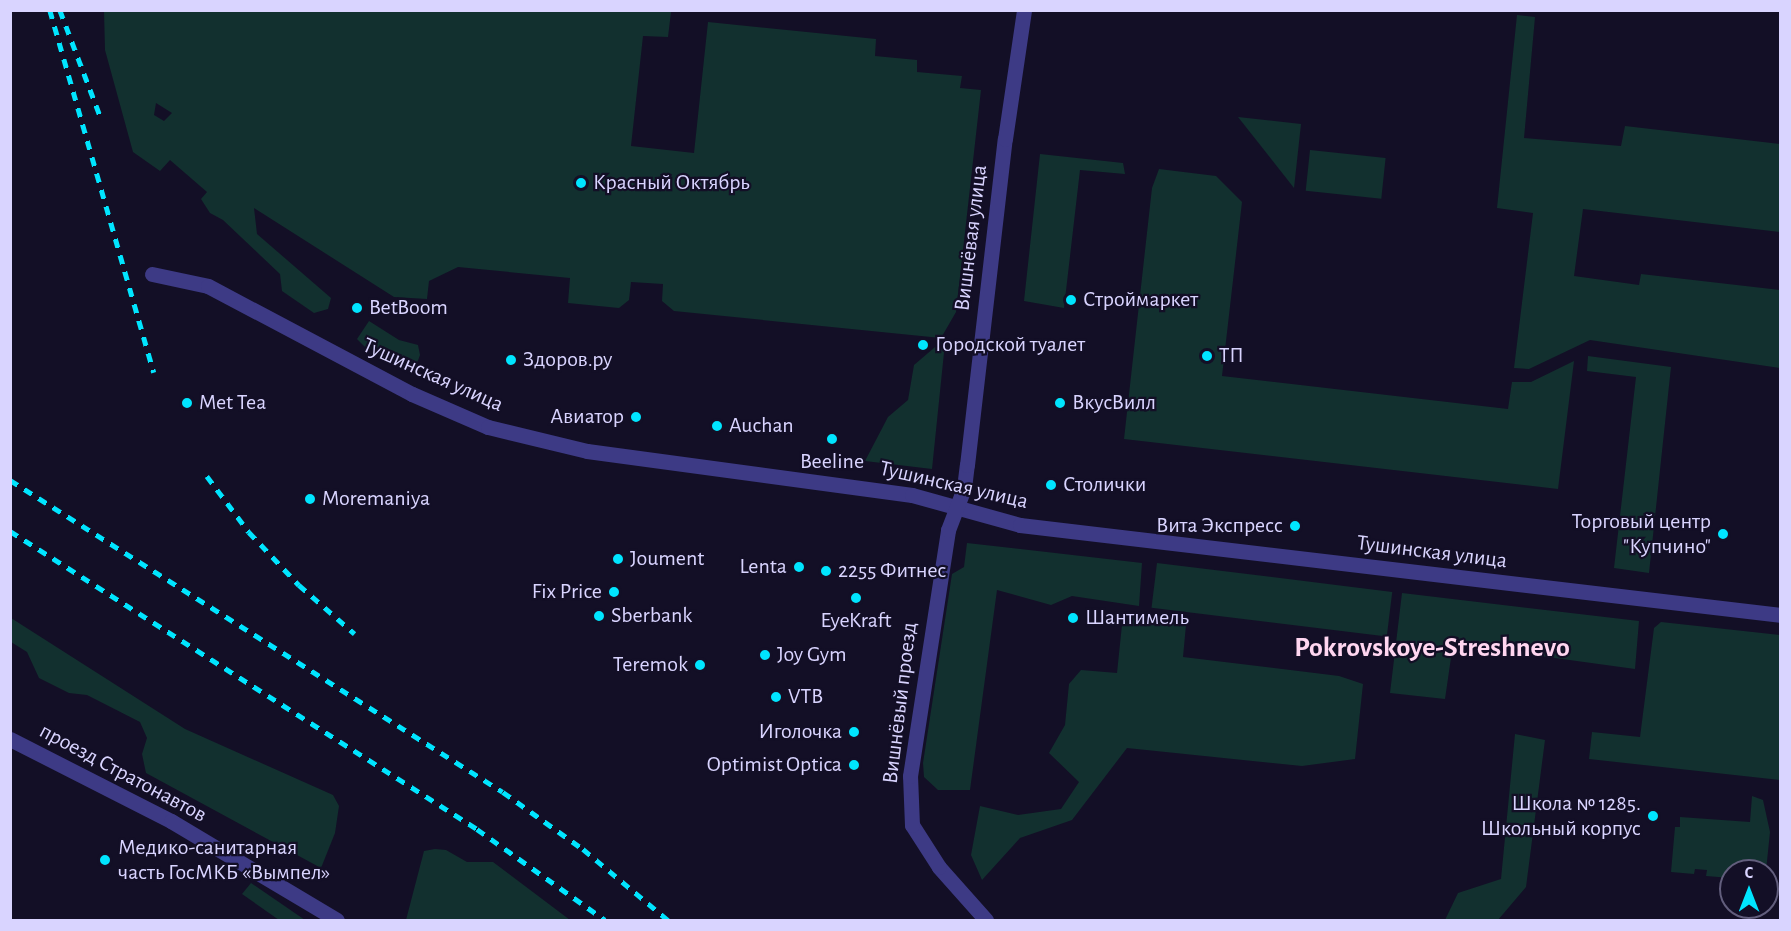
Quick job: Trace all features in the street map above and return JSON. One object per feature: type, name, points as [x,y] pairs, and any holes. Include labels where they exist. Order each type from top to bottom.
[{"type":"street","name":"Вишнёвая улица","points":[[957,506],[967,465],[1024,10]]},
{"type":"street","name":"Тушинская улица","points":[[152,274],[208,286],[402,389],[488,427],[587,451],[824,481],[957,506],[1020,525],[1780,615]]},
{"type":"street","name":"Вишнёвый проезд","points":[[957,506],[948,530],[910,776],[912,825],[939,867],[986,921]]},
{"type":"street","name":"проезд Стратонавтов","points":[[10,739],[171,821],[337,921]]},
{"type":"green space","name":"Красный Октябрь","points":[[652,10],[671,12],[668,37],[643,36],[631,146],[694,153],[708,22],[876,39],[875,56],[917,60],[917,72],[962,76],[960,88],[981,90],[956,312],[941,338],[674,311],[662,301],[663,284],[631,282],[629,300],[619,308],[568,303],[570,278],[458,267],[429,281],[427,299],[394,297],[254,208],[257,234],[331,298],[328,309],[314,313],[282,291],[280,274],[223,220],[210,213],[201,199],[207,192],[170,160],[160,171],[133,152],[105,50],[104,11]],"holes":[[[156,103],[172,113],[164,121],[154,115]]]},
{"type":"green space","points":[[1517,15],[1535,17],[1524,138],[1621,146],[1625,126],[1780,144],[1780,232],[1583,209],[1574,276],[1639,285],[1641,274],[1780,290],[1780,368],[1590,340],[1529,369],[1514,368],[1533,213],[1497,208]]},
{"type":"green space","points":[[1238,117],[1301,124],[1294,188]]},
{"type":"green space","points":[[1310,150],[1386,158],[1381,199],[1306,191]]},
{"type":"green space","points":[[1040,154],[1123,163],[1125,174],[1080,170],[1064,308],[1024,301]]},
{"type":"green space","points":[[1159,169],[1216,176],[1242,202],[1222,376],[1508,409],[1512,382],[1531,382],[1574,361],[1558,489],[1124,439],[1152,188]]},
{"type":"green space","points":[[369,321],[399,340],[418,345],[420,355],[416,366],[393,353],[366,348],[357,339]]},
{"type":"green space","points":[[941,342],[945,343],[932,469],[865,461],[888,417],[908,400],[914,365]]},
{"type":"green space","points":[[1588,356],[1671,367],[1649,573],[1614,568],[1636,377],[1587,371]]},
{"type":"green space","points":[[967,543],[1142,563],[1139,606],[1072,596],[1051,605],[997,590],[970,790],[938,790],[924,777],[923,763],[952,574],[964,567]]},
{"type":"green space","points":[[1157,563],[1392,592],[1387,637],[1152,608]]},
{"type":"green space","points":[[1402,593],[1639,621],[1635,669],[1453,644],[1445,699],[1390,693]]},
{"type":"green space","points":[[1123,615],[1186,625],[1183,657],[1339,676],[1363,684],[1355,759],[1302,766],[1127,748],[1072,820],[1020,838],[982,880],[971,855],[980,806],[1018,815],[1061,809],[1079,782],[1049,753],[1065,725],[1069,684],[1081,670],[1117,673]]},
{"type":"green space","points":[[11,618],[185,729],[333,795],[339,806],[335,833],[321,868],[146,773],[142,754],[147,738],[140,722],[87,695],[69,693],[39,678],[27,652],[11,642]]},
{"type":"green space","points":[[1661,622],[1780,635],[1780,780],[1589,759],[1592,732],[1640,737],[1654,628]]},
{"type":"green space","points":[[1515,734],[1545,740],[1526,887],[1498,920],[1445,920],[1458,893],[1501,879]]},
{"type":"green space","points":[[1752,796],[1763,800],[1770,832],[1767,859],[1719,859],[1719,877],[1706,876],[1707,870],[1695,869],[1694,874],[1671,872],[1675,827],[1680,827],[1680,817],[1750,822]]},
{"type":"green space","points":[[446,850],[467,862],[493,862],[570,920],[406,920],[424,851]]},
{"type":"green space","points":[[251,883],[305,920],[279,920],[242,894]]},
{"type":"railway","points":[[50,10],[154,372]]},
{"type":"railway","points":[[60,10],[101,118]]},
{"type":"railway","points":[[207,476],[249,532],[299,585],[355,634]]},
{"type":"railway","points":[[10,480],[503,792],[583,849],[668,920]]},
{"type":"railway","points":[[10,531],[477,829],[605,920]]},
{"type":"place","name":"Красный Октябрь","points":[[581,183]]},
{"type":"place","name":"Строймаркет","points":[[1071,300]]},
{"type":"place","name":"BetBoom","points":[[357,308]]},
{"type":"place","name":"Городской туалет","points":[[923,345]]},
{"type":"place","name":"ТП","points":[[1207,356]]},
{"type":"place","name":"Здоров.ру","points":[[511,360]]},
{"type":"place","name":"Met Tea","points":[[187,403]]},
{"type":"place","name":"ВкусВилл","points":[[1060,403]]},
{"type":"place","name":"Авиатор","points":[[636,417]]},
{"type":"place","name":"Auchan","points":[[717,426]]},
{"type":"place","name":"Beeline","points":[[832,439]]},
{"type":"place","name":"Столички","points":[[1051,485]]},
{"type":"place","name":"Moremaniya","points":[[310,499]]},
{"type":"place","name":"Вита Экспресс","points":[[1295,526]]},
{"type":"place","name":"Торговый центр \"Купчино\"","points":[[1723,534]]},
{"type":"place","name":"Joument","points":[[618,559]]},
{"type":"place","name":"Lenta","points":[[799,567]]},
{"type":"place","name":"2255 Фитнес","points":[[826,571]]},
{"type":"place","name":"Fix Price","points":[[614,592]]},
{"type":"place","name":"EyeKraft","points":[[856,598]]},
{"type":"place","name":"Sberbank","points":[[599,616]]},
{"type":"place","name":"Шантимель","points":[[1073,618]]},
{"type":"place","name":"Joy Gym","points":[[765,655]]},
{"type":"place","name":"Teremok","points":[[700,665]]},
{"type":"place","name":"VTB","points":[[776,697]]},
{"type":"place","name":"Иголочка","points":[[854,732]]},
{"type":"place","name":"Optimist Optica","points":[[854,765]]},
{"type":"place","name":"Школа № 1285. Школьный корпус","points":[[1653,816]]},
{"type":"place","name":"Медико-санитарная часть ГосМКБ «Вымпел»","points":[[105,860]]},
{"type":"district","name":"Pokrovskoye-Streshnevo","points":[[1432,648]]}]
